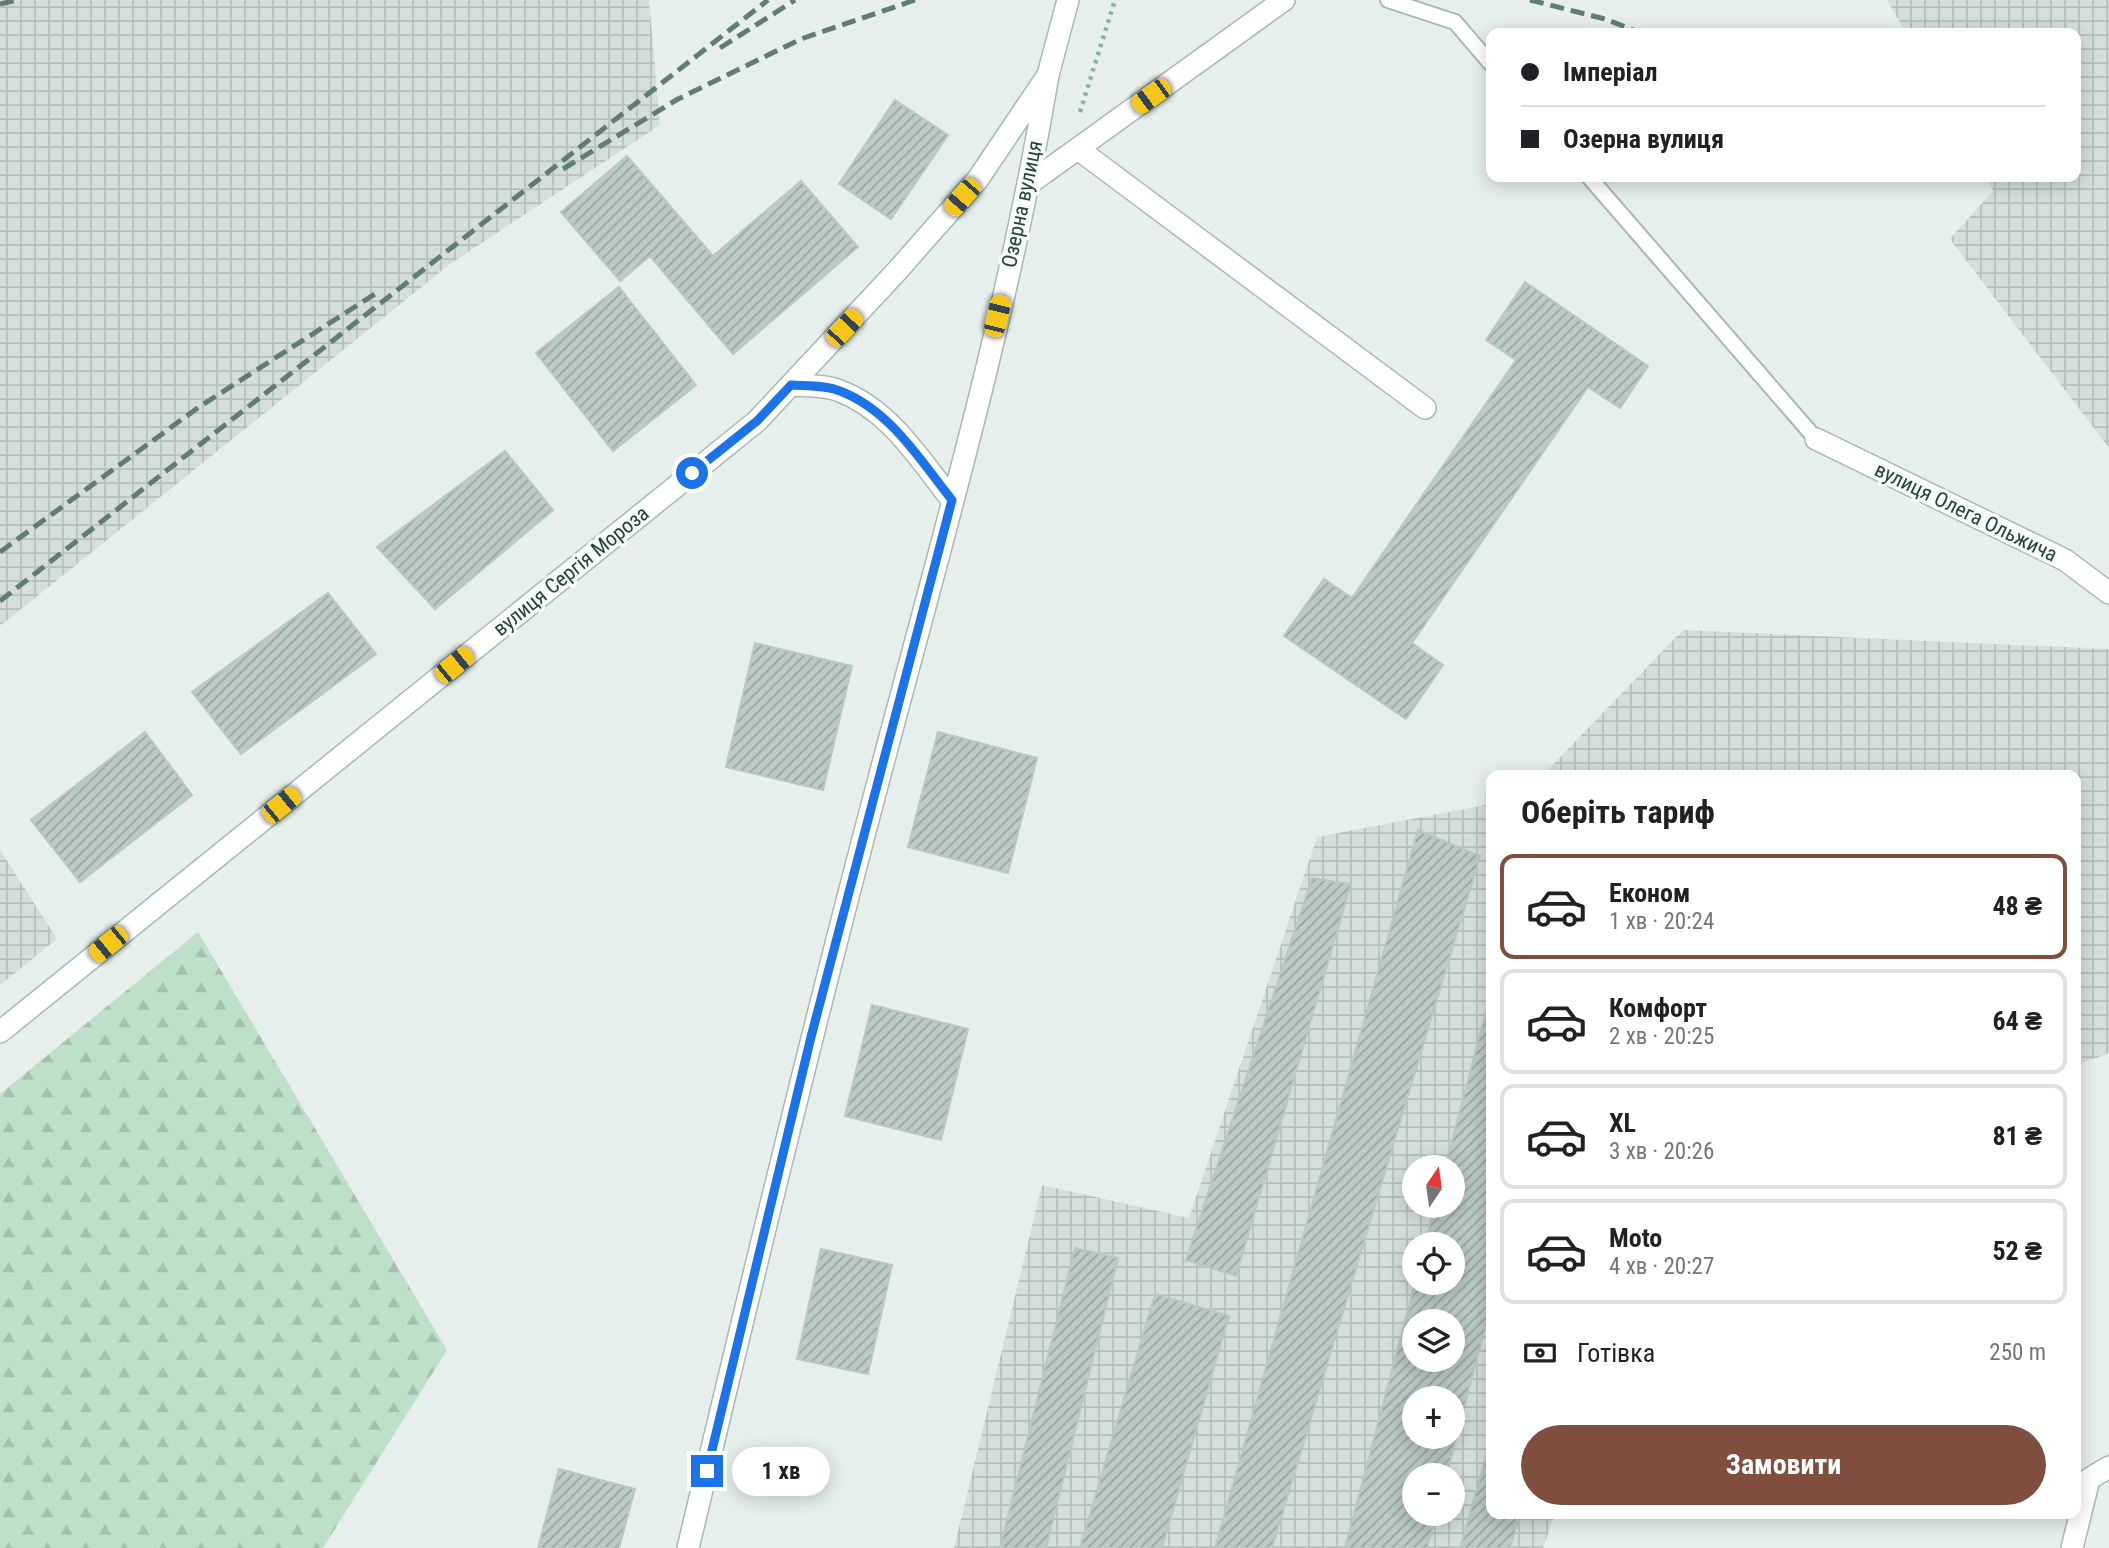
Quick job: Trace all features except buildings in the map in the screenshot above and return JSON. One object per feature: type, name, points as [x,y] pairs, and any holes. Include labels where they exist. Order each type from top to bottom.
[{"type":"street","name":"Озерна вулиця","points":[[688,1548],[811,1037],[952,500],[1030,183],[1048,75],[1068,0]]},
{"type":"street","points":[[1030,183],[1284,0]]},
{"type":"street","name":"вулиця Сергія Мороза","points":[[0,1032],[757,421],[978,179],[1048,75]]},
{"type":"street","points":[[1078,149],[1425,408]]},
{"type":"street","points":[[791,385],[838,390],[866,404],[894,428],[952,500]]},
{"type":"street","name":"вулиця Олега Ольжича","points":[[1816,439],[2065,560],[2109,593]]},
{"type":"street","points":[[2081,1511],[2089,1479],[2109,1467]]},
{"type":"street","points":[[2072,1548],[2079,1519]]},
{"type":"lane","points":[[1388,0],[1455,23],[1486,58]]},
{"type":"lane","points":[[1593,182],[1816,439]]},
{"type":"path","points":[[1079,115],[1115,0]]},
{"type":"shaded area","points":[[0,0],[649,0],[660,125],[450,264],[0,626]]},
{"type":"shaded area","points":[[1887,0],[2109,0],[2109,448],[1950,239],[1993,191],[1988,182],[2081,182],[2081,28],[1903,28]]},
{"type":"shaded area","points":[[1683,630],[2109,649],[2109,1053],[2081,1063],[2081,770],[1548,770]]},
{"type":"shaded area","points":[[1486,805],[1486,1519],[1553,1519],[1543,1548],[954,1548],[1042,1185],[1189,1218],[1317,837]]},
{"type":"shaded area","points":[[0,850],[57,939],[0,985]]},
{"type":"green space","points":[[198,932],[447,1350],[323,1548],[0,1548],[0,1094]]},
{"type":"railway","points":[[0,4],[17,0]]},
{"type":"railway","points":[[0,601],[768,0]]},
{"type":"railway","points":[[720,48],[795,0]]},
{"type":"railway","points":[[563,169],[678,99],[801,39],[915,0]]},
{"type":"railway","points":[[1530,0],[1605,19],[1628,28]]},
{"type":"railway","points":[[0,552],[199,407],[378,292]]},
{"type":"route","points":[[692,473],[757,421],[791,385],[838,390],[866,404],[894,428],[952,500],[811,1037],[707,1471]]}]
